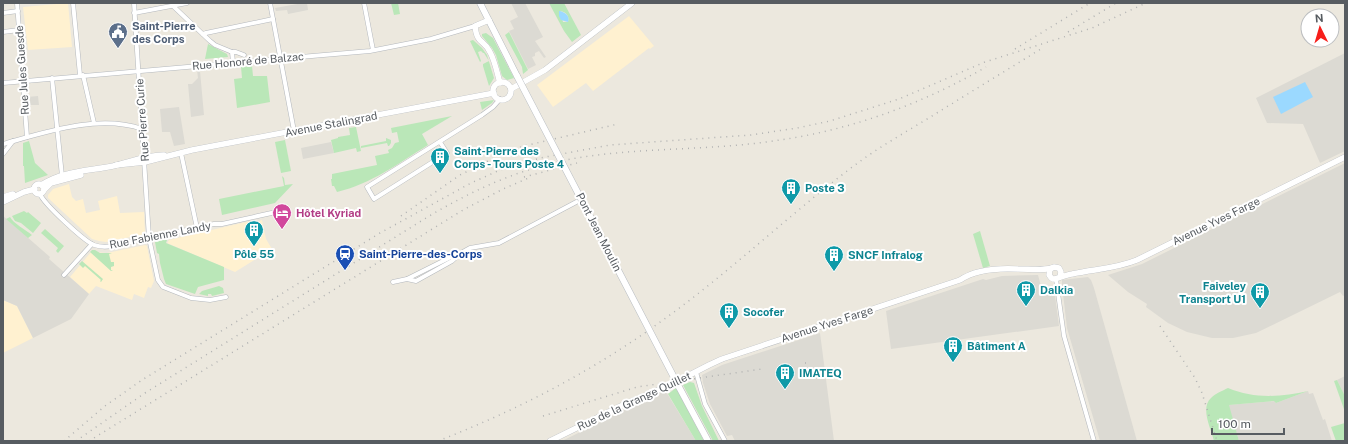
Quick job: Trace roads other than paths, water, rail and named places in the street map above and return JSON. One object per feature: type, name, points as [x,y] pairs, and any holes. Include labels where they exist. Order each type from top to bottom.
[{"type":"main road","name":"Pont Jean Moulin","points":[[480,3],[708,441]]},
{"type":"street","name":"Rue Jules Guesde","points":[[17,3],[27,137]]},
{"type":"street","points":[[73,3],[82,75],[94,123]]},
{"type":"street","name":"Rue Pierre Curie","points":[[134,3],[149,238],[158,280],[163,287],[191,298],[214,300],[226,298]]},
{"type":"street","points":[[134,13],[187,3]]},
{"type":"street","points":[[270,3],[294,131]]},
{"type":"street","points":[[364,3],[373,50]]},
{"type":"street","points":[[511,89],[508,84],[502,82],[496,86],[494,93],[495,96],[500,99],[507,98],[511,89],[545,70],[632,3]]},
{"type":"street","points":[[173,6],[215,45],[244,55]]},
{"type":"street","points":[[3,13],[18,11]]},
{"type":"street","points":[[203,34],[273,19]]},
{"type":"street","name":"Rue Honoré de Balzac","points":[[3,83],[373,50],[431,39],[475,26],[489,20]]},
{"type":"street","points":[[475,26],[477,38],[487,47],[492,55],[500,83]]},
{"type":"street","points":[[3,32],[19,30]]},
{"type":"street","points":[[232,52],[233,62]]},
{"type":"street","points":[[52,78],[62,176]]},
{"type":"street","name":"Avenue Stalingrad","points":[[39,190],[48,181],[62,176],[116,165],[158,159],[169,155],[494,93]]},
{"type":"street","points":[[440,142],[446,153],[374,199],[367,187],[493,107],[500,99]]},
{"type":"street","points":[[3,144],[57,129],[94,123],[115,123],[142,129]]},
{"type":"street","points":[[3,154],[14,141]]},
{"type":"street","points":[[181,153],[197,228]]},
{"type":"street","name":"Avenue Yves Farge","points":[[1059,268],[1066,271],[1106,269],[1137,260],[1345,157]]},
{"type":"street","name":"Avenue Stalingrad","points":[[39,190],[51,183],[92,170]]},
{"type":"street","points":[[3,202],[26,191],[39,190],[52,210],[92,244],[64,275]]},
{"type":"street","points":[[3,197],[12,194],[19,194]]},
{"type":"street","points":[[392,282],[407,279],[416,281],[452,261],[461,253],[470,248],[499,243],[582,199]]},
{"type":"street","name":"Rue Fabienne Landy","points":[[92,244],[97,246],[108,246],[276,212]]},
{"type":"street","points":[[1058,278],[1052,278],[1049,275],[1052,268],[1057,267],[1061,272],[1058,278],[1064,336],[1094,441]]},
{"type":"street","name":"Avenue Yves Farge","points":[[696,372],[722,359],[967,277],[991,270],[1038,270],[1052,268]]},
{"type":"street","name":"Avenue Yves Farge","points":[[1038,270],[1046,272],[1049,275]]},
{"type":"street","name":"Avenue Yves Farge","points":[[1058,278],[1083,271]]},
{"type":"street","points":[[696,372],[705,404],[725,441]]},
{"type":"street","name":"Rue de la Grange Quillet","points":[[550,441],[624,404],[670,385],[696,372]]},
{"type":"water","points":[[559,11],[567,15],[568,22],[561,20]]},
{"type":"water","points":[[1305,82],[1313,97],[1281,114],[1273,97]]},
{"type":"railway","points":[[1015,49],[1090,3]]},
{"type":"railway","points":[[1068,32],[1116,3]]},
{"type":"railway","points":[[64,441],[105,406],[142,380],[380,233],[471,183],[500,170],[540,158],[610,145],[751,135],[830,121],[899,99],[985,62],[1092,28],[1146,3]]},
{"type":"railway","points":[[438,441],[495,417],[551,390],[631,343],[682,306],[864,158],[1044,47]]},
{"type":"railway","points":[[76,441],[145,393],[426,218],[460,199],[496,182],[551,163],[596,155],[748,144],[801,137],[829,131],[909,104],[961,81],[986,67]]},
{"type":"railway","points":[[401,216],[460,175],[504,153],[524,146],[618,124]]},
{"type":"railway","points":[[524,177],[577,163]]},
{"type":"railway","points":[[89,441],[463,210],[503,189],[531,177]]},
{"type":"railway","points":[[1160,326],[1195,378],[1202,393],[1217,441]]},
{"type":"railway","points":[[543,416],[637,387],[762,369]]},
{"type":"place","name":"Saint-Pierre des Corps","points":[[118,49]]},
{"type":"place","name":"Saint-Pierre des Corps - Tours Poste 4","points":[[440,174]]},
{"type":"place","name":"Poste 3","points":[[791,205]]},
{"type":"place","name":"Hôtel Kyriad","points":[[282,230]]},
{"type":"place","name":"Pôle 55","points":[[254,247]]},
{"type":"place","name":"Saint-Pierre-des-Corps","points":[[345,271]]},
{"type":"place","name":"SNCF Infralog","points":[[834,272]]},
{"type":"place","name":"Dalkia","points":[[1026,307]]},
{"type":"place","name":"Faiveley Transport U1","points":[[1260,309]]},
{"type":"place","name":"Socofer","points":[[729,329]]},
{"type":"place","name":"Bâtiment A","points":[[953,363]]},
{"type":"place","name":"IMATEQ","points":[[785,390]]}]
